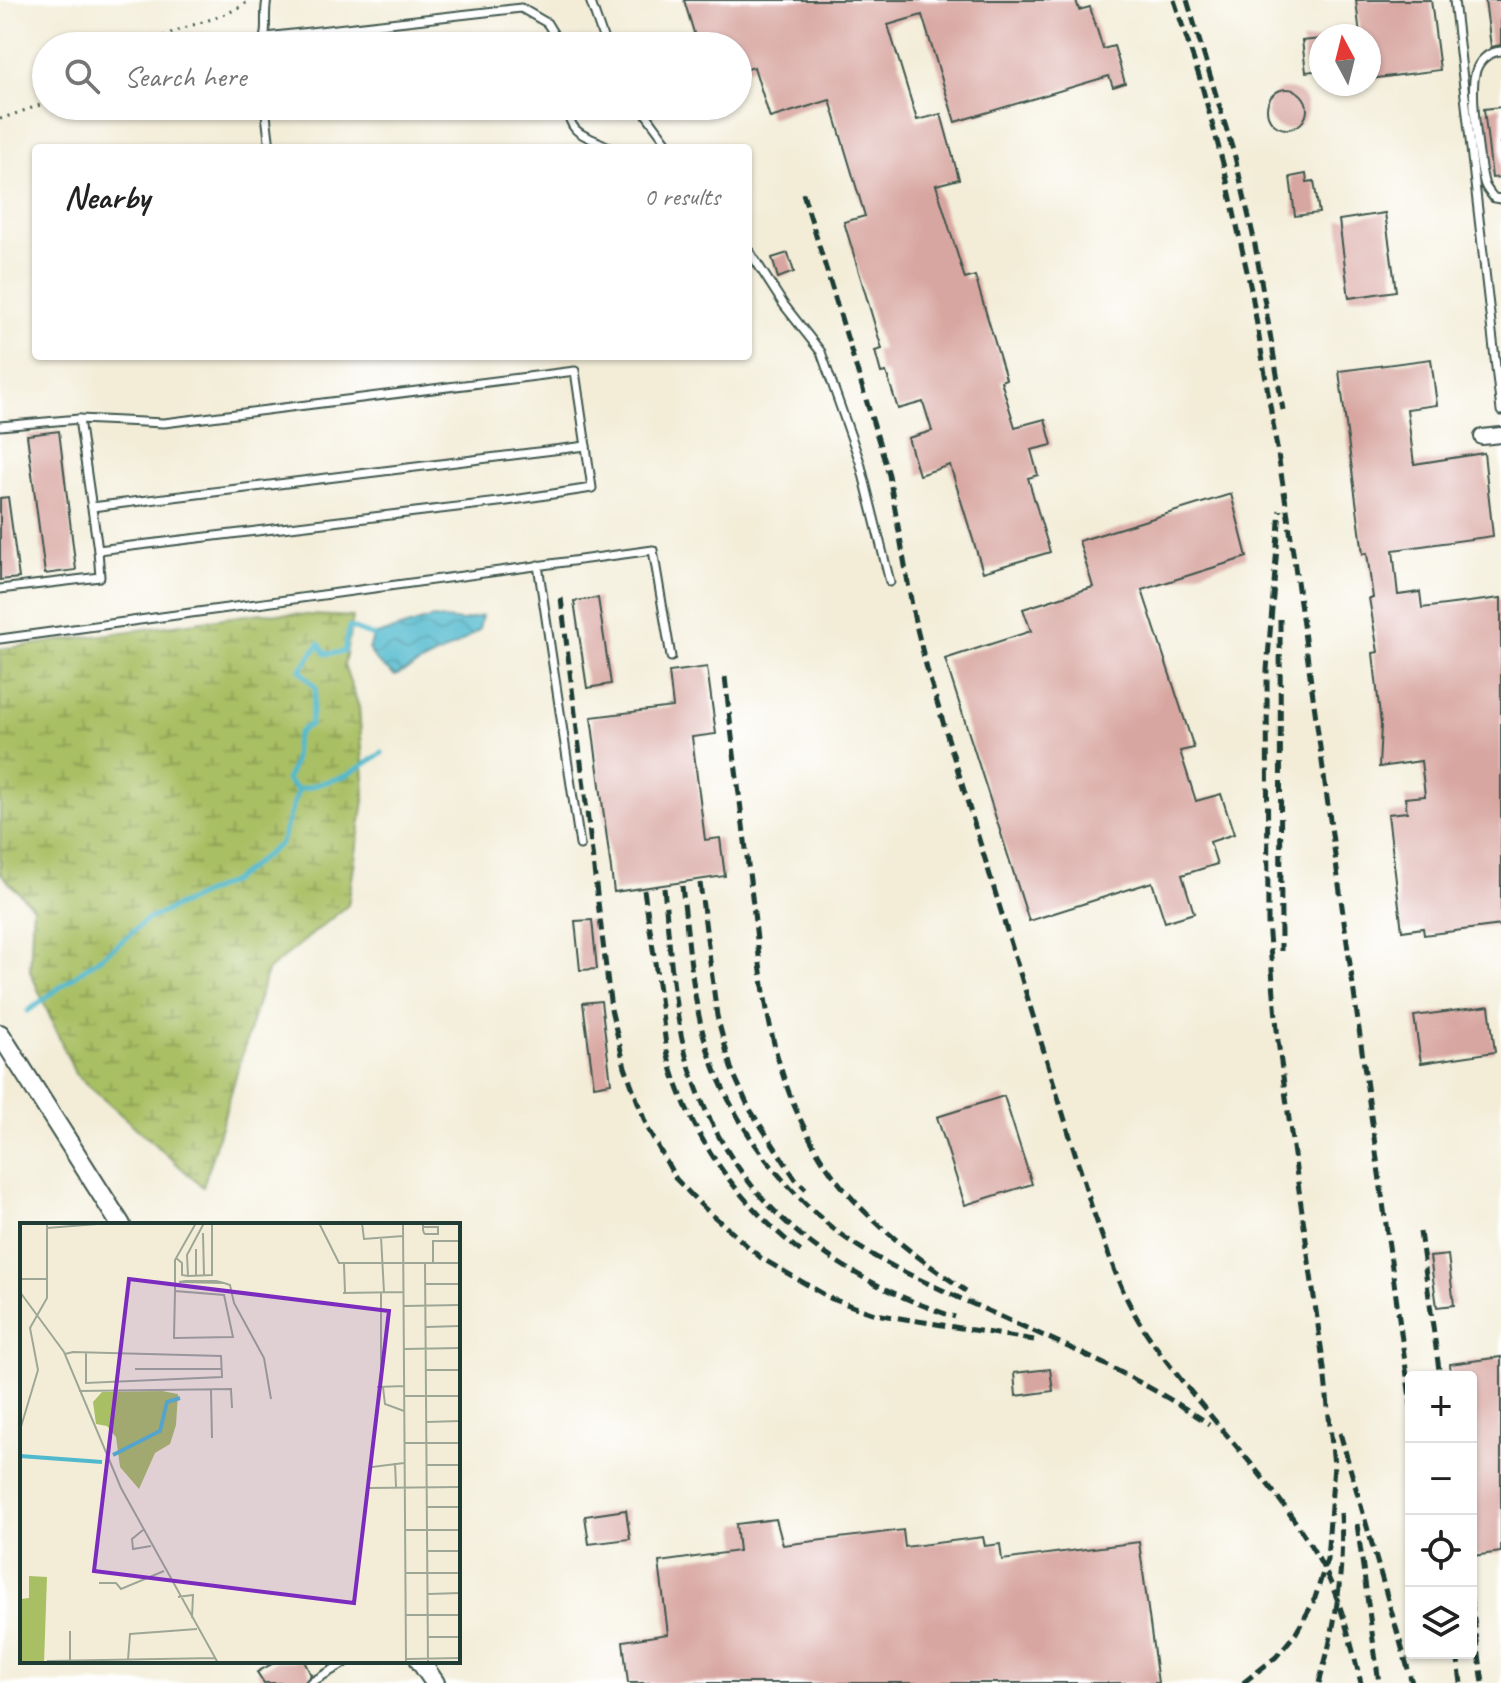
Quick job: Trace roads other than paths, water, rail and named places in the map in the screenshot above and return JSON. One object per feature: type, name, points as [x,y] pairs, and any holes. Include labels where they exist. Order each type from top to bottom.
[{"type":"street","points":[[1482,437],[1501,435]]},
{"type":"street","points":[[0,1034],[120,1223]]},
{"type":"street","points":[[421,1663],[435,1683]]},
{"type":"lane","points":[[265,32],[263,17],[267,0]]},
{"type":"lane","points":[[590,0],[601,32]]},
{"type":"lane","points":[[1454,0],[1501,411]]},
{"type":"lane","points":[[310,32],[521,8],[547,23],[552,32]]},
{"type":"lane","points":[[1501,51],[1491,52],[1481,61],[1474,76],[1484,186],[1494,198],[1501,199]]},
{"type":"lane","points":[[267,120],[270,144]]},
{"type":"lane","points":[[569,120],[582,136],[601,144]]},
{"type":"lane","points":[[650,120],[668,144]]},
{"type":"lane","points":[[752,255],[784,305],[821,352],[860,462],[890,582]]},
{"type":"lane","points":[[0,426],[79,419],[164,423],[575,371],[592,488],[492,503],[98,550]]},
{"type":"lane","points":[[0,589],[100,577],[79,419]]},
{"type":"lane","points":[[92,507],[586,446]]},
{"type":"lane","points":[[0,639],[653,550],[671,657]]},
{"type":"lane","points":[[538,565],[580,845]]},
{"type":"lane","points":[[310,1683],[345,1663]]},
{"type":"water","points":[[482,616],[479,630],[457,645],[395,676],[375,660],[369,650],[373,636],[433,618],[463,621]]},
{"type":"waterway","points":[[298,790],[286,780],[298,735],[310,725],[316,688],[300,670],[319,644],[326,654],[344,652],[349,627],[373,636]]},
{"type":"waterway","points":[[298,790],[346,776],[382,753]]},
{"type":"waterway","points":[[28,1011],[146,920],[234,880],[281,843],[298,790]]},
{"type":"railway","points":[[1174,0],[1224,167],[1252,294],[1288,516],[1406,1371]]},
{"type":"railway","points":[[1187,0],[1235,157],[1254,239],[1283,410]]},
{"type":"railway","points":[[803,193],[889,475],[914,617],[928,673],[1112,1265],[1132,1309],[1162,1354],[1259,1473],[1304,1534],[1336,1595],[1361,1683]]},
{"type":"railway","points":[[1243,1683],[1276,1657],[1296,1633],[1314,1601],[1327,1560],[1334,1465],[1324,1368],[1278,1041],[1268,923],[1267,670],[1280,510]]},
{"type":"railway","points":[[561,598],[611,1009],[625,1067],[647,1127],[676,1179],[761,1258],[832,1299],[875,1314],[1034,1340]]},
{"type":"railway","points":[[1280,619],[1281,951]]},
{"type":"railway","points":[[725,677],[764,993],[778,1059],[789,1091],[802,1124],[820,1156],[850,1196],[905,1247],[966,1291]]},
{"type":"railway","points":[[700,883],[717,1016],[731,1068],[749,1108],[795,1178],[806,1189]]},
{"type":"railway","points":[[682,886],[697,1008],[716,1072],[739,1120],[769,1163],[804,1203],[840,1234],[892,1266],[1121,1372],[1209,1424]]},
{"type":"railway","points":[[664,888],[673,980],[684,1049],[708,1116],[731,1157],[759,1194],[826,1255],[909,1300],[955,1317]]},
{"type":"railway","points":[[644,890],[667,1052],[681,1095],[723,1171],[760,1216],[804,1254]]},
{"type":"railway","points":[[1420,1232],[1439,1371]]},
{"type":"railway","points":[[1340,1433],[1412,1683]]},
{"type":"railway","points":[[1319,1683],[1338,1599],[1341,1513]]},
{"type":"railway","points":[[1357,1524],[1379,1683]]},
{"type":"railway","points":[[1477,1641],[1483,1683]]},
{"type":"railway","points":[[1458,1659],[1461,1683]]}]
